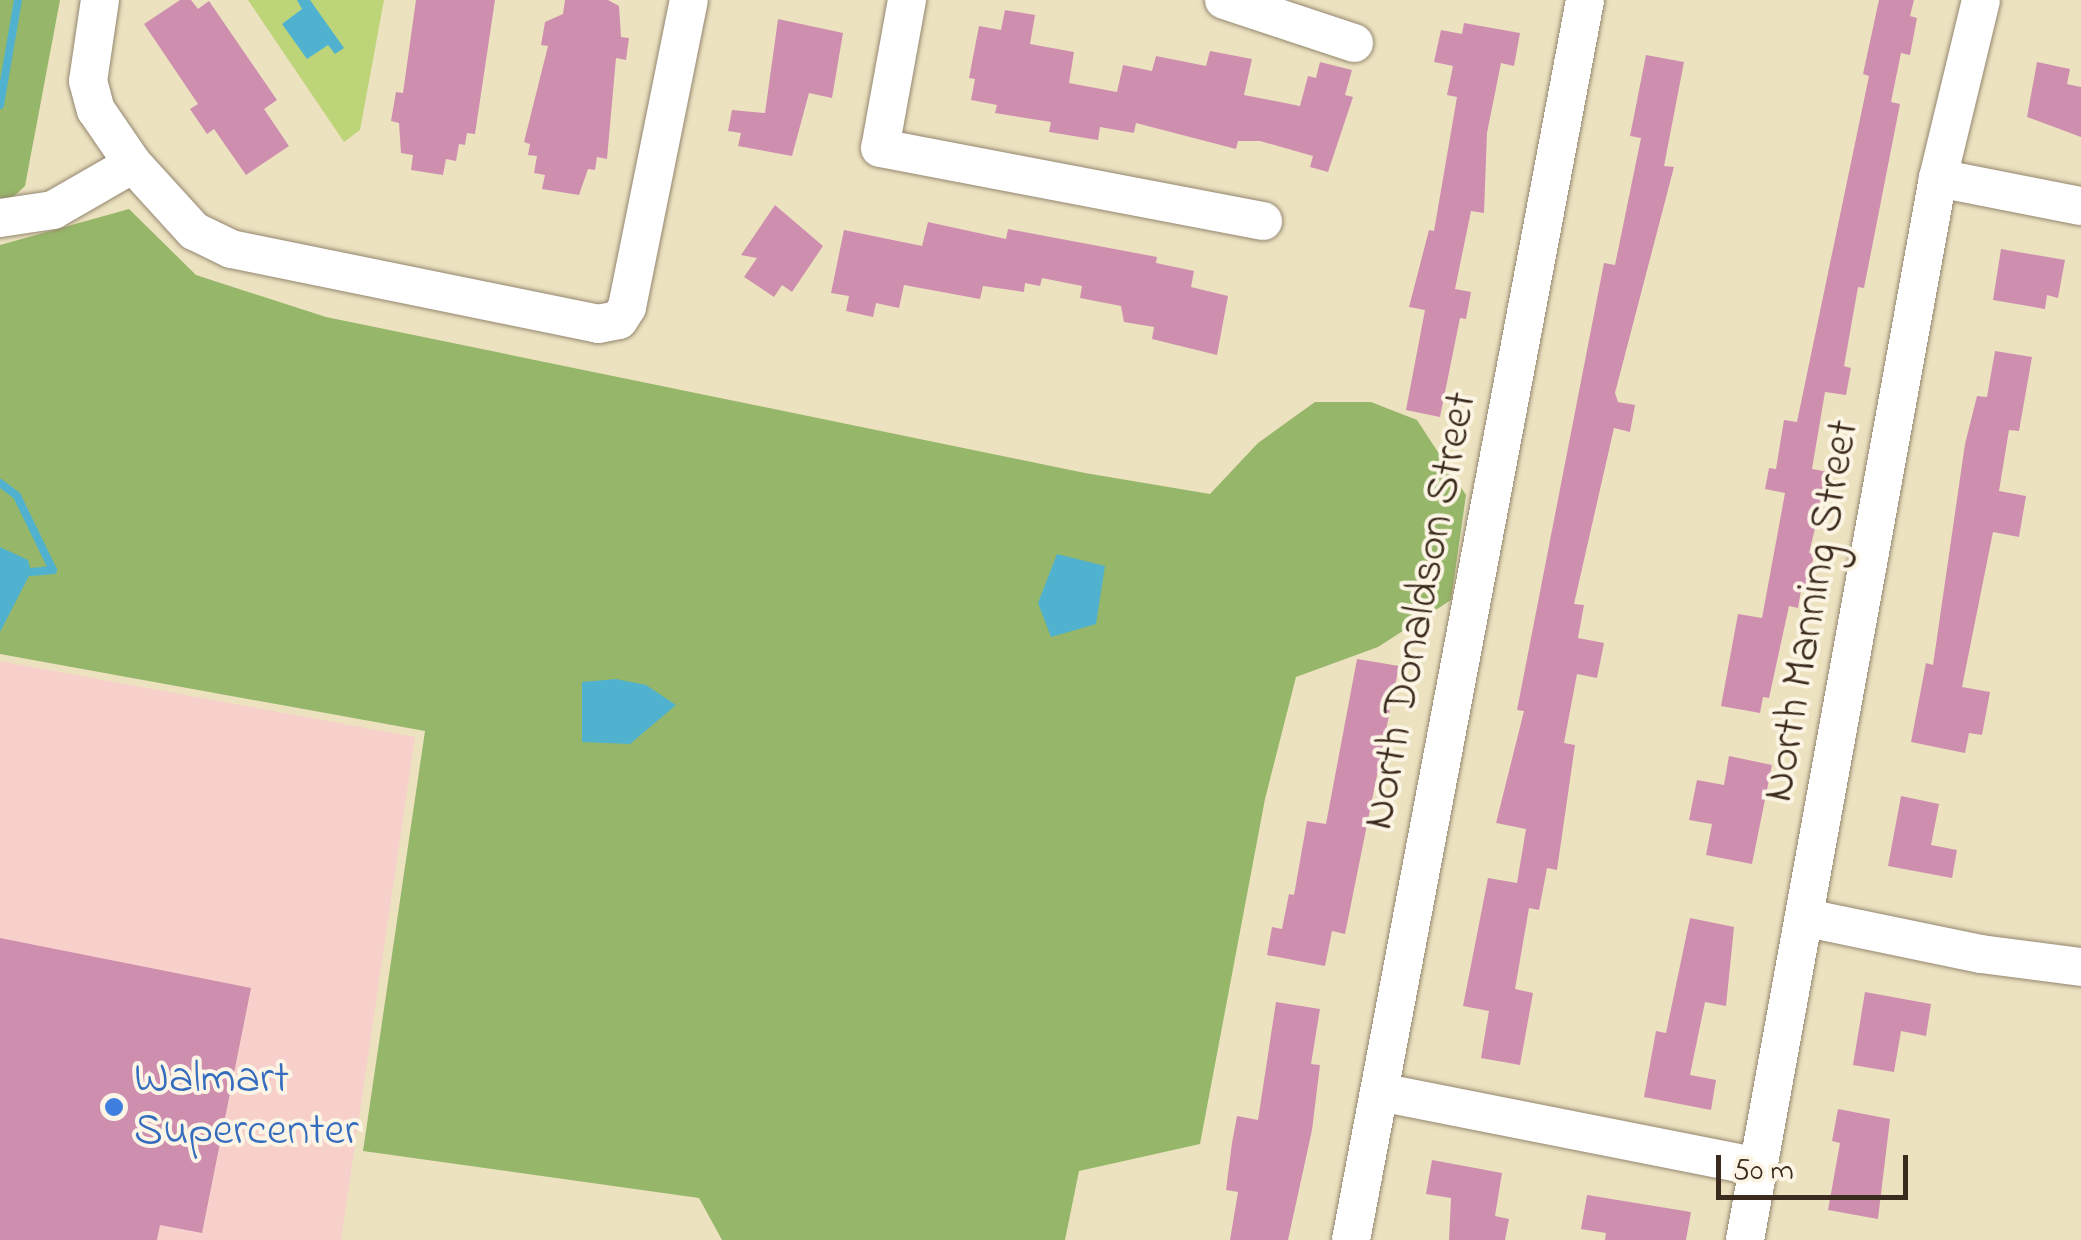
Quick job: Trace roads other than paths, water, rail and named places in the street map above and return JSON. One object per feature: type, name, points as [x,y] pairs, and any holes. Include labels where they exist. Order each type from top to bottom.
[{"type":"street","points":[[100,0],[88,81],[96,110],[133,164],[194,231],[232,250],[608,324],[627,307],[689,0]]},
{"type":"street","points":[[907,0],[880,148],[1264,221]]},
{"type":"street","points":[[1224,0],[1354,42]]},
{"type":"street","name":"North Donaldson Street","points":[[1351,1240],[1585,0]]},
{"type":"street","name":"North Manning Street","points":[[1745,1240],[1807,918],[1938,178],[1981,0]]},
{"type":"street","points":[[0,218],[52,210],[133,164]]},
{"type":"street","points":[[1938,178],[2081,206]]},
{"type":"street","points":[[1807,918],[1981,954],[2081,967]]},
{"type":"street","points":[[1380,1092],[1759,1167]]},
{"type":"water","points":[[297,0],[310,0],[344,48],[335,54],[328,45],[307,59],[282,24],[302,9]]},
{"type":"water","points":[[0,547],[28,560],[31,572],[0,632]]},
{"type":"water","points":[[1057,554],[1105,566],[1096,624],[1051,637],[1038,603]]},
{"type":"water","points":[[616,679],[646,685],[676,705],[630,744],[582,742],[582,682]]},
{"type":"waterway","points":[[0,105],[18,0]]},
{"type":"waterway","points":[[0,483],[17,496],[53,570],[31,572]]},
{"type":"place","name":"Walmart Supercenter","points":[[114,1107]]}]
